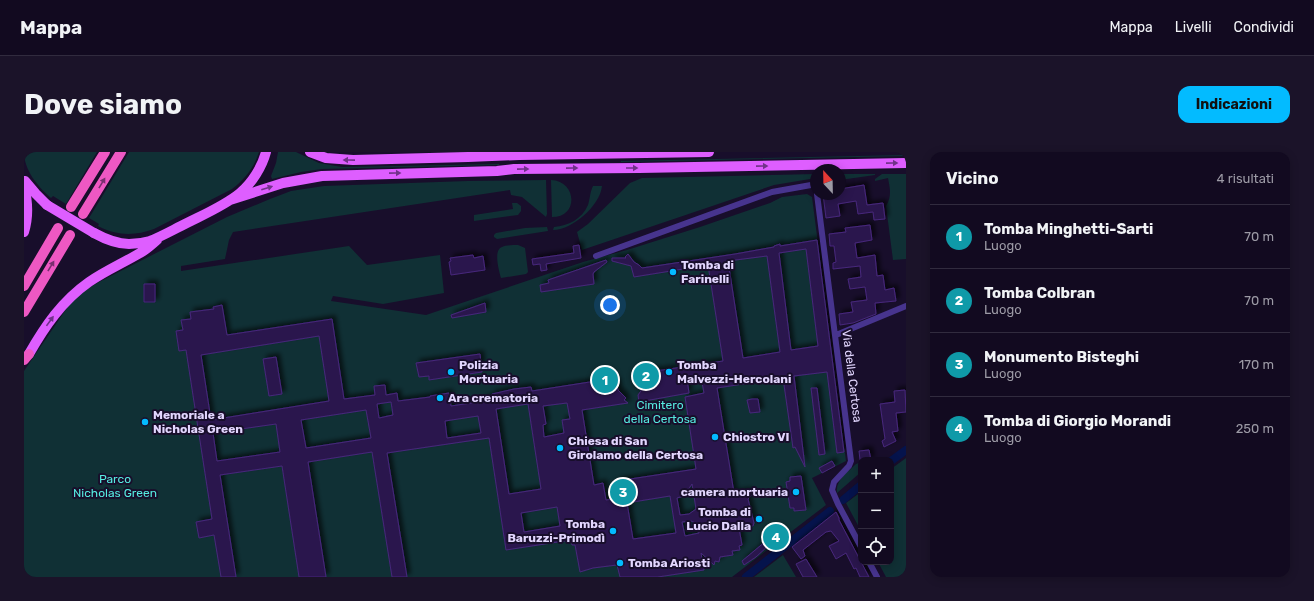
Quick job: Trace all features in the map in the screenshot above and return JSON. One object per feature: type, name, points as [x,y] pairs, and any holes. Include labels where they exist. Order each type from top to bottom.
[{"type":"highway","points":[[71,207],[104,152]]},
{"type":"highway","points":[[83,214],[121,152]]},
{"type":"highway","points":[[24,286],[58,228]]},
{"type":"highway","points":[[24,312],[70,235]]},
{"type":"main road","points":[[24,180],[47,205],[94,234],[107,240],[128,244],[150,241],[230,200],[240,193],[250,182],[258,170],[266,152]]},
{"type":"main road","points":[[310,152],[326,158],[353,160],[468,158],[519,155],[708,152]]},
{"type":"main road","points":[[230,200],[296,180],[335,175],[497,171],[514,169],[906,163]]},
{"type":"main road","points":[[24,186],[28,207],[24,232]]},
{"type":"main road","points":[[26,357],[53,316],[78,291],[109,269],[141,253],[164,234]]},
{"type":"street","points":[[596,256],[772,192],[810,185]]},
{"type":"street","name":"Via della Certosa","points":[[818,200],[851,461],[849,466],[834,482],[832,490],[834,497],[858,541]]},
{"type":"street","points":[[836,335],[906,306]]},
{"type":"street","points":[[871,565],[877,577]]},
{"type":"green space","points":[[24,152],[97,152],[66,204],[53,196],[51,198],[41,189],[29,172],[26,165]]},
{"type":"green space","points":[[129,152],[259,152],[248,173],[232,189],[154,229],[140,233],[126,234],[112,232],[98,226],[99,224],[89,218]]},
{"type":"green space","points":[[278,152],[296,152],[319,163],[342,167],[499,165],[322,169],[272,179],[271,176]]},
{"type":"green space","points":[[906,156],[621,162],[621,161]]},
{"type":"green space","points":[[810,174],[810,179],[774,185],[582,250],[577,232],[588,224],[630,183],[642,178]]},
{"type":"green space","points":[[846,174],[875,175],[846,179]]},
{"type":"green space","points":[[882,174],[906,174],[906,259],[893,260],[886,206],[890,196],[888,178],[875,181],[875,179]]},
{"type":"green space","name":"Cimitero della Certosa","points":[[546,180],[546,217],[522,197],[511,195],[510,190],[233,232],[229,240],[225,259],[181,266],[181,271],[349,246],[367,265],[440,255],[444,293],[383,304],[333,296],[331,301],[426,315],[583,262],[700,227],[770,203],[782,197],[807,194],[810,196],[810,200],[812,200],[846,461],[812,478],[826,505],[732,577],[24,577],[24,371],[69,305],[82,292],[227,217],[291,191],[324,186]]},
{"type":"green space","points":[[551,180],[560,182],[566,186],[570,192],[571,199],[570,206],[567,211],[561,215],[552,217]]},
{"type":"green space","points":[[593,186],[602,186],[600,194],[591,209],[584,216],[568,226],[553,230],[554,227],[574,221],[582,214],[588,205]]},
{"type":"green space","points":[[512,203],[517,203],[521,206],[521,211],[518,215],[474,221],[474,215],[513,209]]},
{"type":"green space","points":[[547,227],[548,231],[497,239],[494,237],[496,233],[525,228]]},
{"type":"green space","points":[[518,245],[525,248],[528,272],[526,274],[501,278],[497,261],[499,249],[505,246]]},
{"type":"green space","points":[[906,458],[906,577],[886,577],[880,565],[894,565],[894,467]]},
{"type":"green space","points":[[858,463],[858,475],[837,493],[840,480]]},
{"type":"green space","points":[[858,494],[858,525],[846,503]]},
{"type":"green space","points":[[783,555],[796,577],[754,577]]},
{"type":"building","points":[[864,185],[867,205],[883,203],[885,219],[874,220],[873,212],[858,214],[856,201],[838,204],[840,216],[826,218],[824,200],[846,200],[846,188]]},
{"type":"building","points":[[870,225],[872,240],[855,243],[857,258],[875,255],[877,276],[883,275],[885,290],[894,288],[896,301],[875,303],[876,314],[853,323],[840,325],[839,314],[853,312],[851,302],[867,300],[865,287],[850,289],[848,279],[861,277],[860,266],[833,269],[833,263],[836,262],[834,246],[830,246],[829,234],[846,232],[845,228]]},
{"type":"building","points":[[817,240],[844,452],[837,453],[827,372],[794,376],[805,467],[795,447],[793,448],[783,378],[717,388],[734,493],[748,491],[750,493],[751,496],[748,499],[754,523],[753,526],[739,528],[742,545],[739,546],[740,550],[732,551],[733,555],[720,557],[719,562],[715,561],[714,565],[701,553],[704,570],[658,577],[620,577],[617,565],[593,568],[580,572],[575,545],[572,545],[571,540],[506,550],[489,438],[387,453],[407,577],[392,577],[372,452],[308,462],[326,577],[299,577],[282,466],[220,475],[236,577],[221,577],[214,535],[199,538],[196,522],[212,519],[186,350],[179,351],[176,331],[183,330],[181,320],[191,319],[190,312],[214,309],[213,307],[222,305],[227,335],[332,319],[344,399],[375,395],[374,386],[385,385],[386,395],[397,393],[398,401],[449,393],[451,406],[484,401],[483,399],[492,397],[492,394],[514,389],[531,387],[532,391],[609,379],[609,382],[616,382],[618,390],[626,398],[624,400],[628,403],[582,410],[594,485],[603,483],[606,500],[620,498],[617,481],[696,469],[685,397],[704,393],[701,377],[687,379],[689,393],[639,402],[638,395],[643,388],[642,376],[650,375],[649,372],[723,361],[708,265],[634,277],[631,266],[612,261],[612,258],[626,258],[625,257],[628,254],[634,262],[642,268],[735,254],[774,247],[780,244],[780,246]],"holes":[[[806,249],[818,346],[791,350],[779,253]],[[767,256],[780,352],[743,358],[728,261]],[[319,336],[329,401],[211,420],[201,355]],[[391,402],[393,415],[379,418],[377,404]],[[567,403],[570,419],[562,420],[564,433],[544,437],[543,425],[546,424],[543,406]],[[528,404],[541,489],[509,494],[496,409]],[[366,410],[371,438],[306,448],[301,420]],[[478,416],[481,433],[447,438],[445,421]],[[276,424],[280,452],[217,461],[213,433]],[[692,484],[696,509],[689,514],[680,515],[677,498],[684,496]],[[670,496],[676,533],[633,539],[627,503]],[[557,507],[560,526],[524,532],[521,513]],[[691,521],[698,524],[699,533],[685,536],[682,522]]]},
{"type":"building","points":[[579,245],[581,258],[546,264],[547,270],[541,271],[540,264],[533,265],[532,259],[574,253],[573,246]]},
{"type":"building","points":[[473,255],[474,258],[483,256],[485,270],[451,275],[449,262],[451,261],[450,258]]},
{"type":"building","points":[[606,260],[607,262],[593,274],[594,284],[541,292],[540,285],[549,283],[548,280]]},
{"type":"building","points":[[144,284],[155,284],[155,302],[144,302]]},
{"type":"building","points":[[485,303],[486,312],[452,318],[451,315]]},
{"type":"building","points":[[480,354],[482,372],[429,380],[429,376],[419,377],[416,363]]},
{"type":"building","points":[[276,357],[282,394],[269,396],[263,359]]},
{"type":"building","points":[[811,388],[817,388],[825,454],[819,455]]},
{"type":"building","points":[[905,390],[906,412],[896,413],[898,431],[892,432],[896,441],[884,447],[882,441],[885,439],[880,404],[895,402],[894,391]]},
{"type":"building","points":[[758,399],[760,412],[750,413],[747,400]]},
{"type":"building","points":[[869,450],[870,457],[860,457],[859,451]]},
{"type":"building","points":[[832,461],[835,466],[822,473],[819,468]]},
{"type":"building","name":"camera mortuaria","points":[[801,476],[806,510],[794,511],[794,508],[790,508],[786,482],[790,481],[790,477]]},
{"type":"building","points":[[836,512],[858,556],[858,565],[863,565],[869,577],[860,577],[846,553],[836,559],[829,546],[839,541],[831,531],[826,532],[803,550],[805,556],[801,559],[792,547]]},
{"type":"building","points":[[766,541],[769,545],[756,557],[744,565],[742,561]]},
{"type":"building","points":[[806,559],[817,577],[803,577],[796,564]]},
{"type":"waterway","points":[[894,459],[906,450]]},
{"type":"waterway","points":[[843,500],[858,488]]},
{"type":"waterway","points":[[746,577],[830,511]]},
{"type":"place","name":"Tomba di Farinelli","points":[[673,272]]},
{"type":"place","name":"Polizia Mortuaria","points":[[451,372]]},
{"type":"place","name":"Tomba Malvezzi-Hercolani","points":[[669,372]]},
{"type":"place","name":"Tomba Colbran","points":[[646,376]]},
{"type":"place","name":"Tomba Minghetti-Sarti","points":[[605,380]]},
{"type":"place","name":"Ara crematoria","points":[[440,398]]},
{"type":"place","name":"Memoriale a Nicholas Green","points":[[145,422]]},
{"type":"place","name":"Chiostro VI","points":[[715,437]]},
{"type":"place","name":"Chiesa di San Girolamo della Certosa","points":[[560,448]]},
{"type":"place","name":"Monumento Bisteghi","points":[[623,492]]},
{"type":"place","name":"camera mortuaria","points":[[796,492]]},
{"type":"place","name":"Tomba di Lucio Dalla","points":[[759,519]]},
{"type":"place","name":"Tomba Baruzzi-Primodì","points":[[613,531]]},
{"type":"place","name":"Tomba di Giorgio Morandi","points":[[776,537]]},
{"type":"place","name":"Tomba Ariosti","points":[[620,563]]},
{"type":"park label","name":"Parco Nicholas Green","points":[[115,486]]}]
